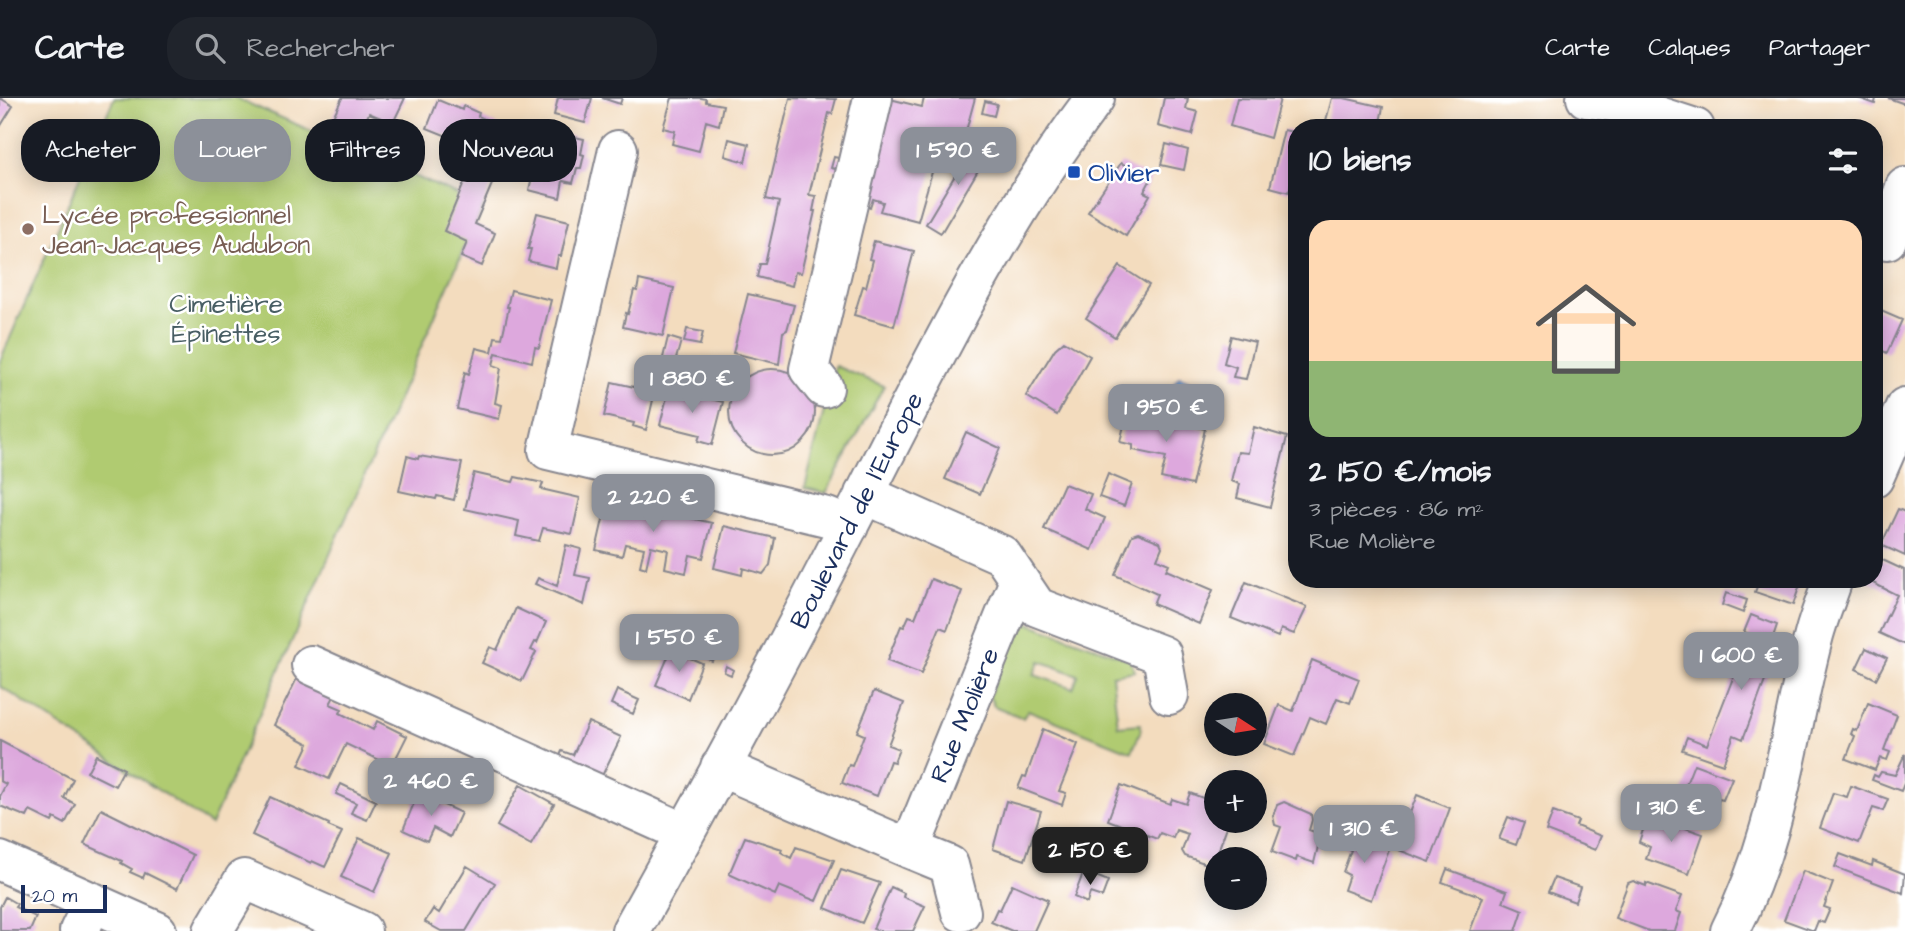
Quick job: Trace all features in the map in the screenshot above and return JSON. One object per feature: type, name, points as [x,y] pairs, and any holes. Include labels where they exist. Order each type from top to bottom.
[{"type":"street","points":[[824,388],[808,369],[873,98]]},
{"type":"street","name":"Boulevard de l'Europe","points":[[631,931],[995,249],[1047,163],[1096,98]]},
{"type":"street","points":[[1586,98],[1618,103],[1667,119]]},
{"type":"street","points":[[618,150],[616,211],[548,450],[810,512],[856,510],[1002,555],[1037,607],[1162,655],[1169,695]]},
{"type":"street","points":[[1889,242],[1905,187]]},
{"type":"street","points":[[1883,457],[1905,407]]},
{"type":"street","name":"Rue Molière","points":[[910,849],[1018,581]]},
{"type":"street","points":[[1730,931],[1765,849],[1783,781],[1814,633],[1830,588]]},
{"type":"street","points":[[311,664],[685,833]]},
{"type":"street","points":[[720,767],[949,865],[961,912]]},
{"type":"street","points":[[0,861],[86,917],[157,931]]},
{"type":"street","points":[[213,931],[244,880],[362,931]]},
{"type":"green space","name":"Cimetière Épinettes","points":[[114,98],[236,98],[284,119],[174,119],[174,182],[291,182],[291,122],[305,128],[305,182],[425,181],[483,206],[211,825],[0,686],[0,361],[78,182],[160,182],[160,119],[105,119]]},
{"type":"green space","points":[[835,366],[884,386],[826,493],[805,488]]},
{"type":"green space","points":[[1028,623],[1129,659],[1135,671],[1112,675],[1118,726],[1140,724],[1141,730],[1132,752],[1028,710],[1023,718],[994,706],[989,696],[1017,629]],"holes":[[[1040,661],[1078,675],[1073,688],[1034,675]]]},
{"type":"water","points":[[1179,377],[1208,394],[1214,402],[1211,408],[1190,402],[1176,392],[1172,387]]},
{"type":"building","points":[[0,98],[13,106],[0,127]]},
{"type":"building","points":[[342,98],[405,98],[395,119],[383,119],[369,113],[366,119],[333,117]]},
{"type":"building","points":[[558,98],[592,98],[585,123],[554,115]]},
{"type":"building","points":[[602,98],[622,98],[620,104]]},
{"type":"building","points":[[672,98],[701,98],[706,99],[706,102],[723,105],[719,125],[706,121],[699,151],[672,144],[675,131],[663,128]]},
{"type":"building","points":[[790,98],[836,99],[832,114],[829,113],[809,195],[816,196],[815,211],[801,273],[795,272],[792,286],[757,277],[760,264],[765,264],[779,202],[766,199]]},
{"type":"building","points":[[886,98],[922,107],[924,98],[975,98],[957,164],[936,158],[918,221],[880,211],[883,202],[873,199],[870,208],[860,204]]},
{"type":"building","points":[[1164,98],[1188,98],[1186,109],[1198,112],[1192,135],[1158,126]]},
{"type":"building","points":[[1237,98],[1280,99],[1270,138],[1230,126]]},
{"type":"building","points":[[1332,98],[1383,107],[1381,119],[1326,119]]},
{"type":"building","points":[[1858,98],[1876,98],[1875,104]]},
{"type":"building","points":[[1888,98],[1905,98],[1905,104]]},
{"type":"building","points":[[438,100],[462,110],[463,106],[479,113],[478,116],[485,119],[439,119],[439,133],[427,128]]},
{"type":"building","points":[[985,101],[997,104],[994,116],[982,113]]},
{"type":"building","points":[[1284,130],[1288,131],[1288,192],[1270,187]]},
{"type":"building","points":[[577,137],[584,139],[581,168],[577,168]]},
{"type":"building","points":[[729,139],[749,144],[745,162],[725,156]]},
{"type":"building","points":[[976,140],[990,150],[941,233],[926,224]]},
{"type":"building","points":[[1166,144],[1188,150],[1184,170],[1161,165]]},
{"type":"building","points":[[834,157],[843,159],[840,170],[831,168]]},
{"type":"building","points":[[1121,163],[1151,179],[1144,192],[1150,195],[1126,236],[1088,212]]},
{"type":"building","points":[[464,182],[493,182],[475,224],[495,233],[482,266],[461,257],[467,242],[444,231]]},
{"type":"building","points":[[531,182],[563,182],[560,198],[529,190]]},
{"type":"building","points":[[537,213],[569,221],[556,268],[528,261],[531,249],[528,249]]},
{"type":"building","points":[[874,241],[914,251],[894,326],[854,315],[863,286],[866,287],[873,260],[869,259]]},
{"type":"building","points":[[1120,266],[1149,285],[1115,337],[1086,318]]},
{"type":"building","points":[[639,280],[674,288],[663,336],[623,327]]},
{"type":"building","points":[[511,290],[551,300],[539,348],[535,347],[532,362],[496,353],[493,365],[501,368],[495,403],[502,405],[499,419],[457,409],[465,372],[469,374],[476,348],[492,352],[495,337],[502,338]]},
{"type":"building","points":[[748,294],[794,305],[787,330],[783,332],[779,364],[733,353]]},
{"type":"building","points":[[1883,312],[1902,320],[1887,353],[1883,351]]},
{"type":"building","points":[[687,329],[703,332],[700,345],[684,342]]},
{"type":"building","points":[[1231,336],[1255,342],[1246,379],[1233,377],[1236,367],[1224,363]]},
{"type":"building","points":[[668,337],[681,341],[674,366],[662,362]]},
{"type":"building","points":[[1064,341],[1090,356],[1057,415],[1026,396],[1055,349]]},
{"type":"building","points":[[772,369],[788,373],[802,382],[811,396],[815,412],[811,428],[802,442],[788,451],[772,455],[756,451],[742,442],[733,428],[729,412],[733,396],[742,382],[756,373]]},
{"type":"building","points":[[612,382],[643,389],[641,397],[653,400],[646,430],[633,426],[634,423],[604,416]]},
{"type":"building","points":[[669,389],[723,402],[712,445],[698,441],[700,435],[660,425]]},
{"type":"building","points":[[1127,413],[1140,417],[1141,413],[1205,429],[1192,485],[1161,478],[1166,457],[1133,450],[1133,445],[1120,442]]},
{"type":"building","points":[[1254,427],[1287,437],[1270,507],[1237,498],[1240,484],[1231,481],[1238,452],[1248,453]]},
{"type":"building","points":[[966,432],[1000,448],[980,494],[945,479]]},
{"type":"building","points":[[407,456],[462,463],[454,500],[399,491]]},
{"type":"building","points":[[474,473],[513,482],[515,477],[543,483],[541,489],[580,498],[572,534],[543,528],[539,541],[516,536],[519,521],[465,509]]},
{"type":"building","points":[[1108,474],[1132,484],[1124,506],[1099,497]]},
{"type":"building","points":[[1064,484],[1091,494],[1085,509],[1105,518],[1092,550],[1044,529]]},
{"type":"building","points":[[607,502],[630,507],[630,504],[712,523],[703,558],[690,555],[686,573],[665,568],[668,550],[651,546],[646,568],[640,566],[644,548],[625,544],[622,556],[596,550]]},
{"type":"building","points":[[1898,509],[1905,512],[1905,556],[1883,546]]},
{"type":"building","points":[[724,526],[775,538],[770,565],[763,574],[743,568],[742,575],[714,568]]},
{"type":"building","points":[[1138,533],[1160,542],[1162,547],[1157,559],[1169,564],[1166,570],[1213,590],[1199,624],[1153,604],[1157,594],[1115,575],[1132,535]]},
{"type":"building","points":[[566,545],[581,549],[575,575],[590,578],[584,605],[535,584],[538,578],[557,586]]},
{"type":"building","points":[[1883,560],[1904,570],[1905,645],[1879,633],[1897,595],[1883,588]]},
{"type":"building","points":[[931,579],[962,591],[947,630],[940,627],[921,674],[887,661],[901,626],[904,627],[909,616],[915,618]]},
{"type":"building","points":[[1246,582],[1307,607],[1294,634],[1281,629],[1278,637],[1231,618]]},
{"type":"building","points":[[1757,588],[1799,588],[1793,605],[1755,592]]},
{"type":"building","points":[[1726,593],[1747,600],[1743,613],[1722,605]]},
{"type":"building","points":[[516,608],[546,622],[531,650],[536,652],[522,681],[482,663],[490,647],[497,650]]},
{"type":"building","points":[[1751,615],[1777,625],[1772,640],[1779,644],[1743,739],[1734,735],[1723,764],[1682,750],[1687,737],[1707,745],[1750,634],[1744,632]]},
{"type":"building","points":[[685,627],[699,630],[697,638],[718,647],[712,661],[667,641],[671,632],[682,637]]},
{"type":"building","points":[[1866,648],[1887,658],[1876,679],[1856,669]]},
{"type":"building","points":[[671,650],[702,663],[688,699],[656,685]]},
{"type":"building","points":[[1312,660],[1359,679],[1350,703],[1337,698],[1326,724],[1310,717],[1294,756],[1267,745],[1267,736],[1279,705],[1293,711]]},
{"type":"building","points":[[726,666],[733,670],[731,675],[724,672]]},
{"type":"building","points":[[300,672],[337,691],[330,704],[342,709],[340,713],[373,730],[377,721],[407,736],[392,766],[346,744],[329,779],[299,765],[309,744],[274,725]]},
{"type":"building","points":[[617,690],[639,700],[633,714],[611,704]]},
{"type":"building","points":[[874,691],[904,703],[888,745],[899,749],[894,762],[890,761],[877,796],[842,783],[864,735],[857,732]]},
{"type":"building","points":[[1868,703],[1897,715],[1884,750],[1890,752],[1887,760],[1880,758],[1875,770],[1846,759],[1855,736],[1851,734],[1853,729],[1857,731]]},
{"type":"building","points":[[588,722],[621,737],[597,786],[555,767],[562,751],[573,755]]},
{"type":"building","points":[[1043,729],[1078,744],[1059,791],[1066,793],[1062,805],[1018,788],[1023,776],[1026,777]]},
{"type":"building","points":[[0,741],[73,779],[64,798],[75,804],[65,824],[54,818],[52,822],[30,811],[27,817],[0,806],[0,796],[6,784],[0,781]]},
{"type":"building","points":[[1905,754],[1905,781],[1901,791],[1872,780],[1874,775],[1878,777],[1881,772],[1895,775]]},
{"type":"building","points":[[96,755],[124,769],[115,786],[87,772]]},
{"type":"building","points":[[1694,764],[1732,778],[1713,815],[1679,802]]},
{"type":"building","points":[[341,784],[376,801],[367,820],[351,813],[356,803],[336,794]]},
{"type":"building","points":[[520,785],[554,804],[531,845],[497,826]]},
{"type":"building","points":[[1121,785],[1170,804],[1172,799],[1186,804],[1190,793],[1204,798],[1204,833],[1225,833],[1219,847],[1204,847],[1204,863],[1185,856],[1182,851],[1188,834],[1176,830],[1173,838],[1160,833],[1157,839],[1108,820]]},
{"type":"building","points":[[1851,786],[1888,799],[1883,811],[1873,808],[1859,843],[1820,828],[1833,793],[1847,797]]},
{"type":"building","points":[[418,793],[461,813],[450,837],[433,828],[427,841],[403,830]]},
{"type":"building","points":[[1417,795],[1450,808],[1430,862],[1396,849]]},
{"type":"building","points":[[270,797],[342,832],[325,867],[252,835]]},
{"type":"building","points":[[1006,801],[1041,811],[1025,860],[993,849]]},
{"type":"building","points":[[1284,802],[1311,814],[1309,830],[1321,834],[1314,863],[1297,857],[1296,861],[1272,852],[1281,827],[1275,825],[1273,816],[1277,805]]},
{"type":"building","points":[[101,809],[193,855],[177,889],[145,873],[143,878],[130,872],[132,869],[121,863],[122,861],[84,844]]},
{"type":"building","points":[[1553,812],[1578,821],[1576,826],[1601,836],[1595,850],[1546,831]]},
{"type":"building","points":[[1648,815],[1703,834],[1689,874],[1646,859],[1650,847],[1639,842]]},
{"type":"building","points":[[1508,817],[1524,823],[1516,845],[1499,839]]},
{"type":"building","points":[[1350,831],[1390,847],[1371,900],[1344,890],[1349,875],[1343,872],[1351,850],[1344,847]]},
{"type":"building","points":[[745,837],[782,849],[781,852],[791,858],[796,847],[834,860],[816,901],[779,886],[775,895],[729,874]]},
{"type":"building","points":[[359,838],[392,853],[374,892],[341,877]]},
{"type":"building","points":[[1840,854],[1872,866],[1873,861],[1905,874],[1903,893],[1835,867]]},
{"type":"building","points":[[467,866],[495,883],[466,931],[441,931],[425,922],[433,909],[439,913]]},
{"type":"building","points":[[1447,869],[1507,891],[1503,902],[1523,910],[1516,931],[1470,931],[1483,897],[1442,882]]},
{"type":"building","points":[[841,870],[880,883],[862,923],[825,908]]},
{"type":"building","points":[[1084,871],[1108,881],[1102,897],[1090,893],[1087,903],[1074,897]]},
{"type":"building","points":[[1803,871],[1833,883],[1824,907],[1830,909],[1824,923],[1818,921],[1814,931],[1784,920]]},
{"type":"building","points":[[1554,878],[1580,887],[1575,902],[1548,892]]},
{"type":"building","points":[[1633,881],[1682,896],[1676,911],[1681,913],[1675,931],[1649,931],[1615,918],[1628,883]]},
{"type":"building","points":[[1012,884],[1048,900],[1034,931],[1012,931],[991,922]]},
{"type":"building","points":[[891,887],[904,893],[903,897],[925,906],[913,931],[873,929]]},
{"type":"building","points":[[5,897],[17,904],[15,907],[36,917],[30,931],[0,931],[0,907]]},
{"type":"place","name":"Olivier","points":[[1074,172]]},
{"type":"place","name":"Lycée professionnel Jean-Jacques Audubon","points":[[28,229]]}]
